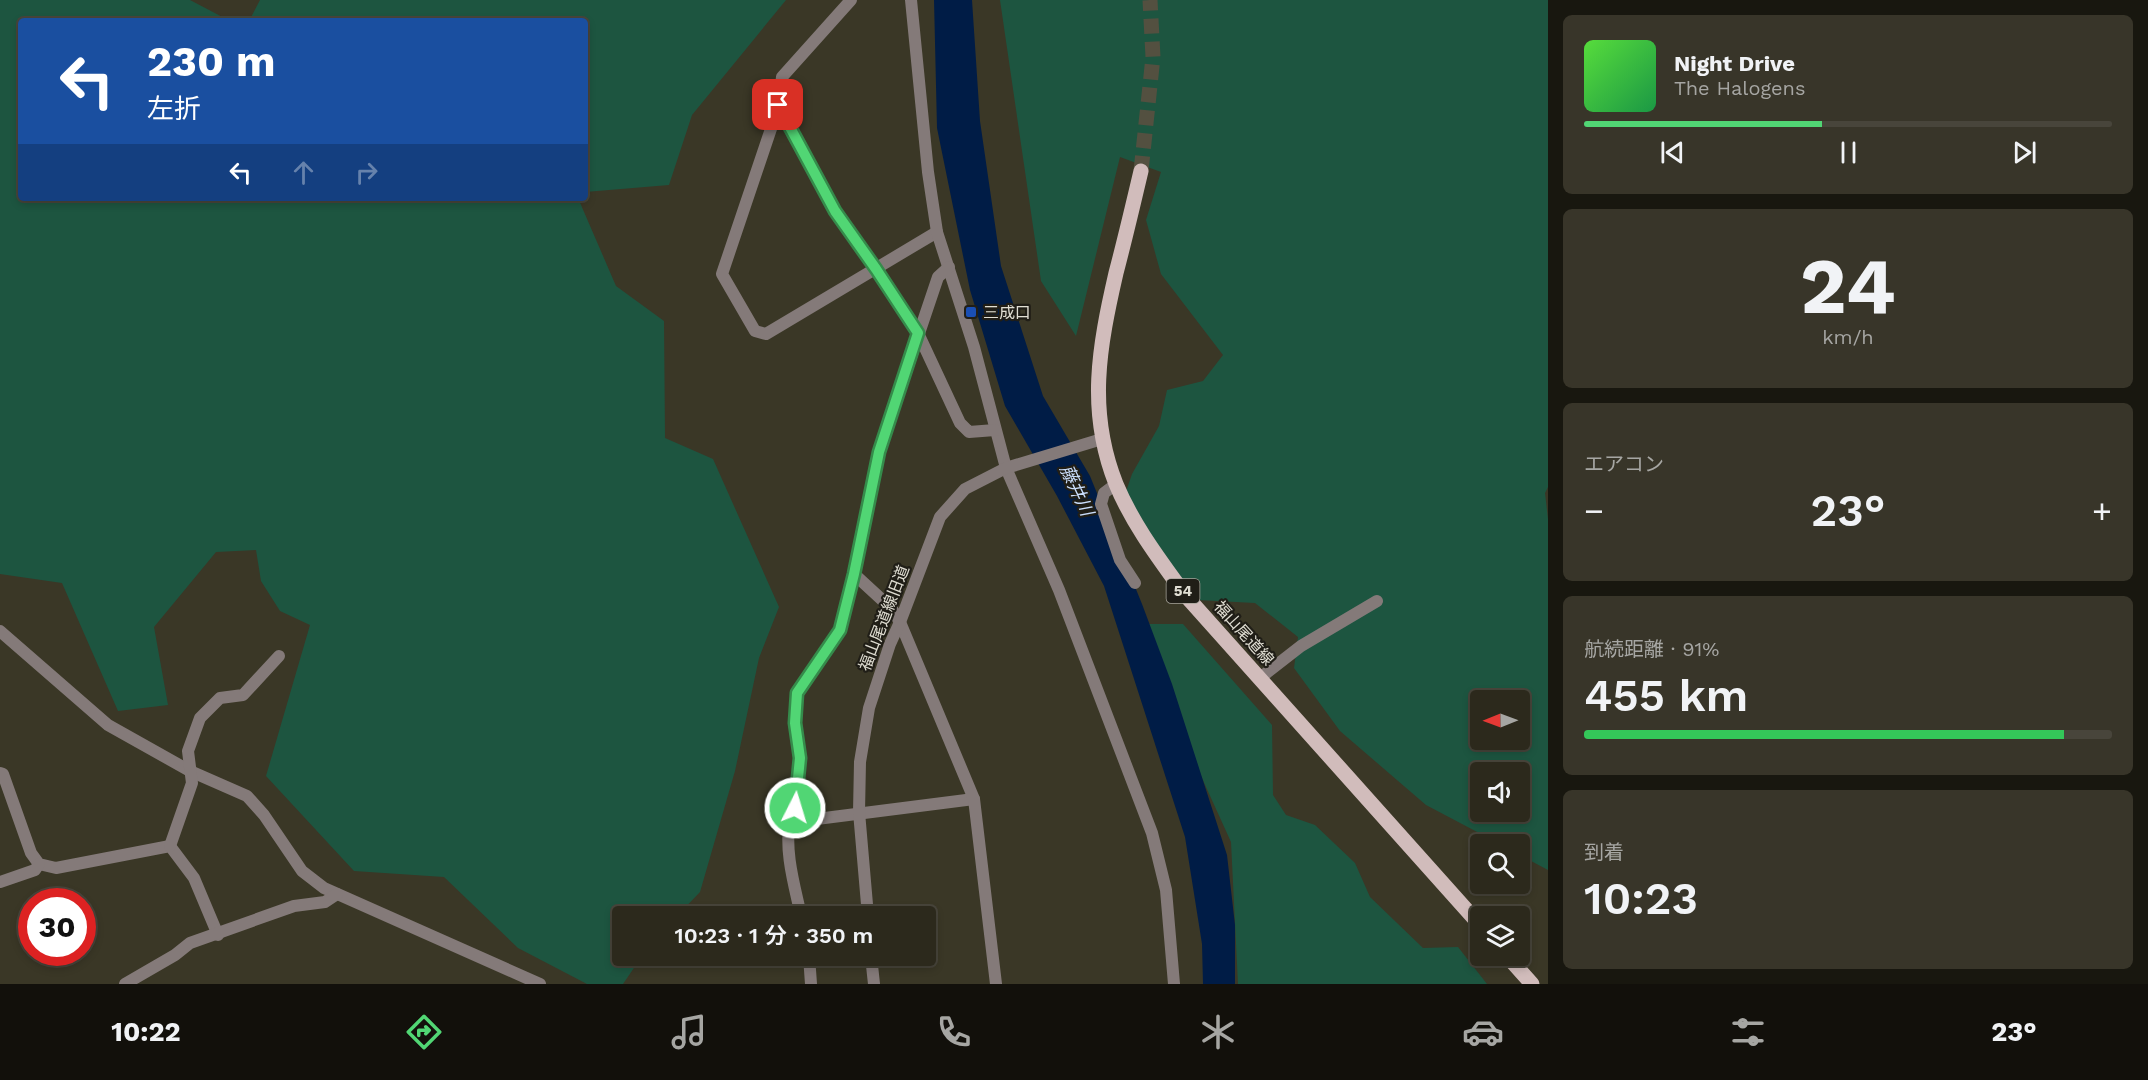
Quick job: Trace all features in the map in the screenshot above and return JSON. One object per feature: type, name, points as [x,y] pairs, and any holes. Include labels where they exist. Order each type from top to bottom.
[{"type":"main road","name":"福山尾道線","points":[[1141,171],[1103,329],[1098,370],[1097,407],[1102,439],[1116,484],[1144,538],[1186,596],[1470,914]]},
{"type":"main road","points":[[1516,966],[1532,984]]},
{"type":"street","points":[[851,0],[782,77],[778,105],[722,274],[755,332],[766,334],[937,232]]},
{"type":"street","points":[[911,0],[927,163],[937,232],[974,347],[1006,468],[1059,590],[1152,833],[1166,890],[1174,984]]},
{"type":"street","points":[[778,105],[835,211],[918,333],[960,423],[969,432],[995,430]]},
{"type":"street","points":[[797,816],[795,808],[800,758],[795,723],[797,693],[840,630],[879,452],[938,277],[949,267]]},
{"type":"street","name":"福山尾道線旧道","points":[[867,906],[859,812],[860,762],[868,708],[890,644],[940,517],[965,489],[1006,468],[1102,439]]},
{"type":"street","points":[[1116,484],[1104,493],[1101,504],[1120,560],[1135,583]]},
{"type":"street","points":[[854,574],[892,609],[900,622],[974,799],[996,984]]},
{"type":"street","points":[[1260,678],[1301,646],[1377,601]]},
{"type":"street","points":[[0,631],[108,725],[190,771],[247,796],[264,814],[302,871],[324,888],[540,984]]},
{"type":"street","points":[[170,846],[192,783],[188,751],[200,718],[220,698],[243,695],[279,656]]},
{"type":"street","points":[[0,773],[3,774],[32,853],[39,864],[56,868],[170,846]]},
{"type":"street","points":[[797,816],[809,820],[974,799]]},
{"type":"street","points":[[797,816],[790,821],[788,832],[791,866],[799,906]]},
{"type":"street","points":[[170,846],[194,878],[218,934]]},
{"type":"street","points":[[0,882],[35,870],[39,864]]},
{"type":"street","points":[[124,984],[175,956],[190,943],[294,906],[325,902],[337,894]]},
{"type":"street","points":[[810,966],[811,984]]},
{"type":"street","points":[[872,966],[874,984]]},
{"type":"green space","points":[[0,0],[190,0],[224,18],[18,18],[18,201],[579,201],[616,286],[664,321],[665,438],[713,459],[779,607],[759,658],[735,771],[700,892],[687,906],[612,906],[612,966],[635,966],[623,984],[587,984],[518,948],[444,877],[354,871],[266,776],[310,625],[280,611],[261,581],[256,550],[216,552],[154,627],[168,705],[118,711],[62,583],[0,574]]},
{"type":"green space","points":[[260,0],[786,0],[692,115],[669,185],[588,192],[588,18],[251,18]]},
{"type":"green space","points":[[1000,0],[1548,0],[1548,487],[1545,493],[1548,519],[1548,870],[1530,860],[1530,834],[1481,834],[1426,805],[1340,731],[1294,668],[1298,637],[1255,603],[1198,600],[1120,509],[1132,474],[1159,426],[1167,390],[1203,381],[1223,355],[1161,274],[1146,220],[1161,172],[1120,157],[1076,336],[1041,281]]},
{"type":"green space","points":[[1132,624],[1183,624],[1272,725],[1273,795],[1286,815],[1315,825],[1355,863],[1370,897],[1423,948],[1458,947],[1470,962],[1470,966],[1473,966],[1487,984],[1238,984],[1231,842]]},
{"type":"water","name":"藤井川","points":[[934,0],[972,0],[980,121],[1001,266],[1043,396],[1090,476],[1172,684],[1227,855],[1235,925],[1235,984],[1203,984],[1202,944],[1185,837],[1104,586],[1057,496],[1005,406],[970,290],[937,128]]},
{"type":"tunnel","points":[[1141,171],[1153,57],[1150,0]]},
{"type":"place","name":"三成口","points":[[971,312]]},
{"type":"route","points":[[778,105],[835,211],[918,333],[879,452],[840,630],[797,693],[795,723],[800,758],[795,808]]}]
